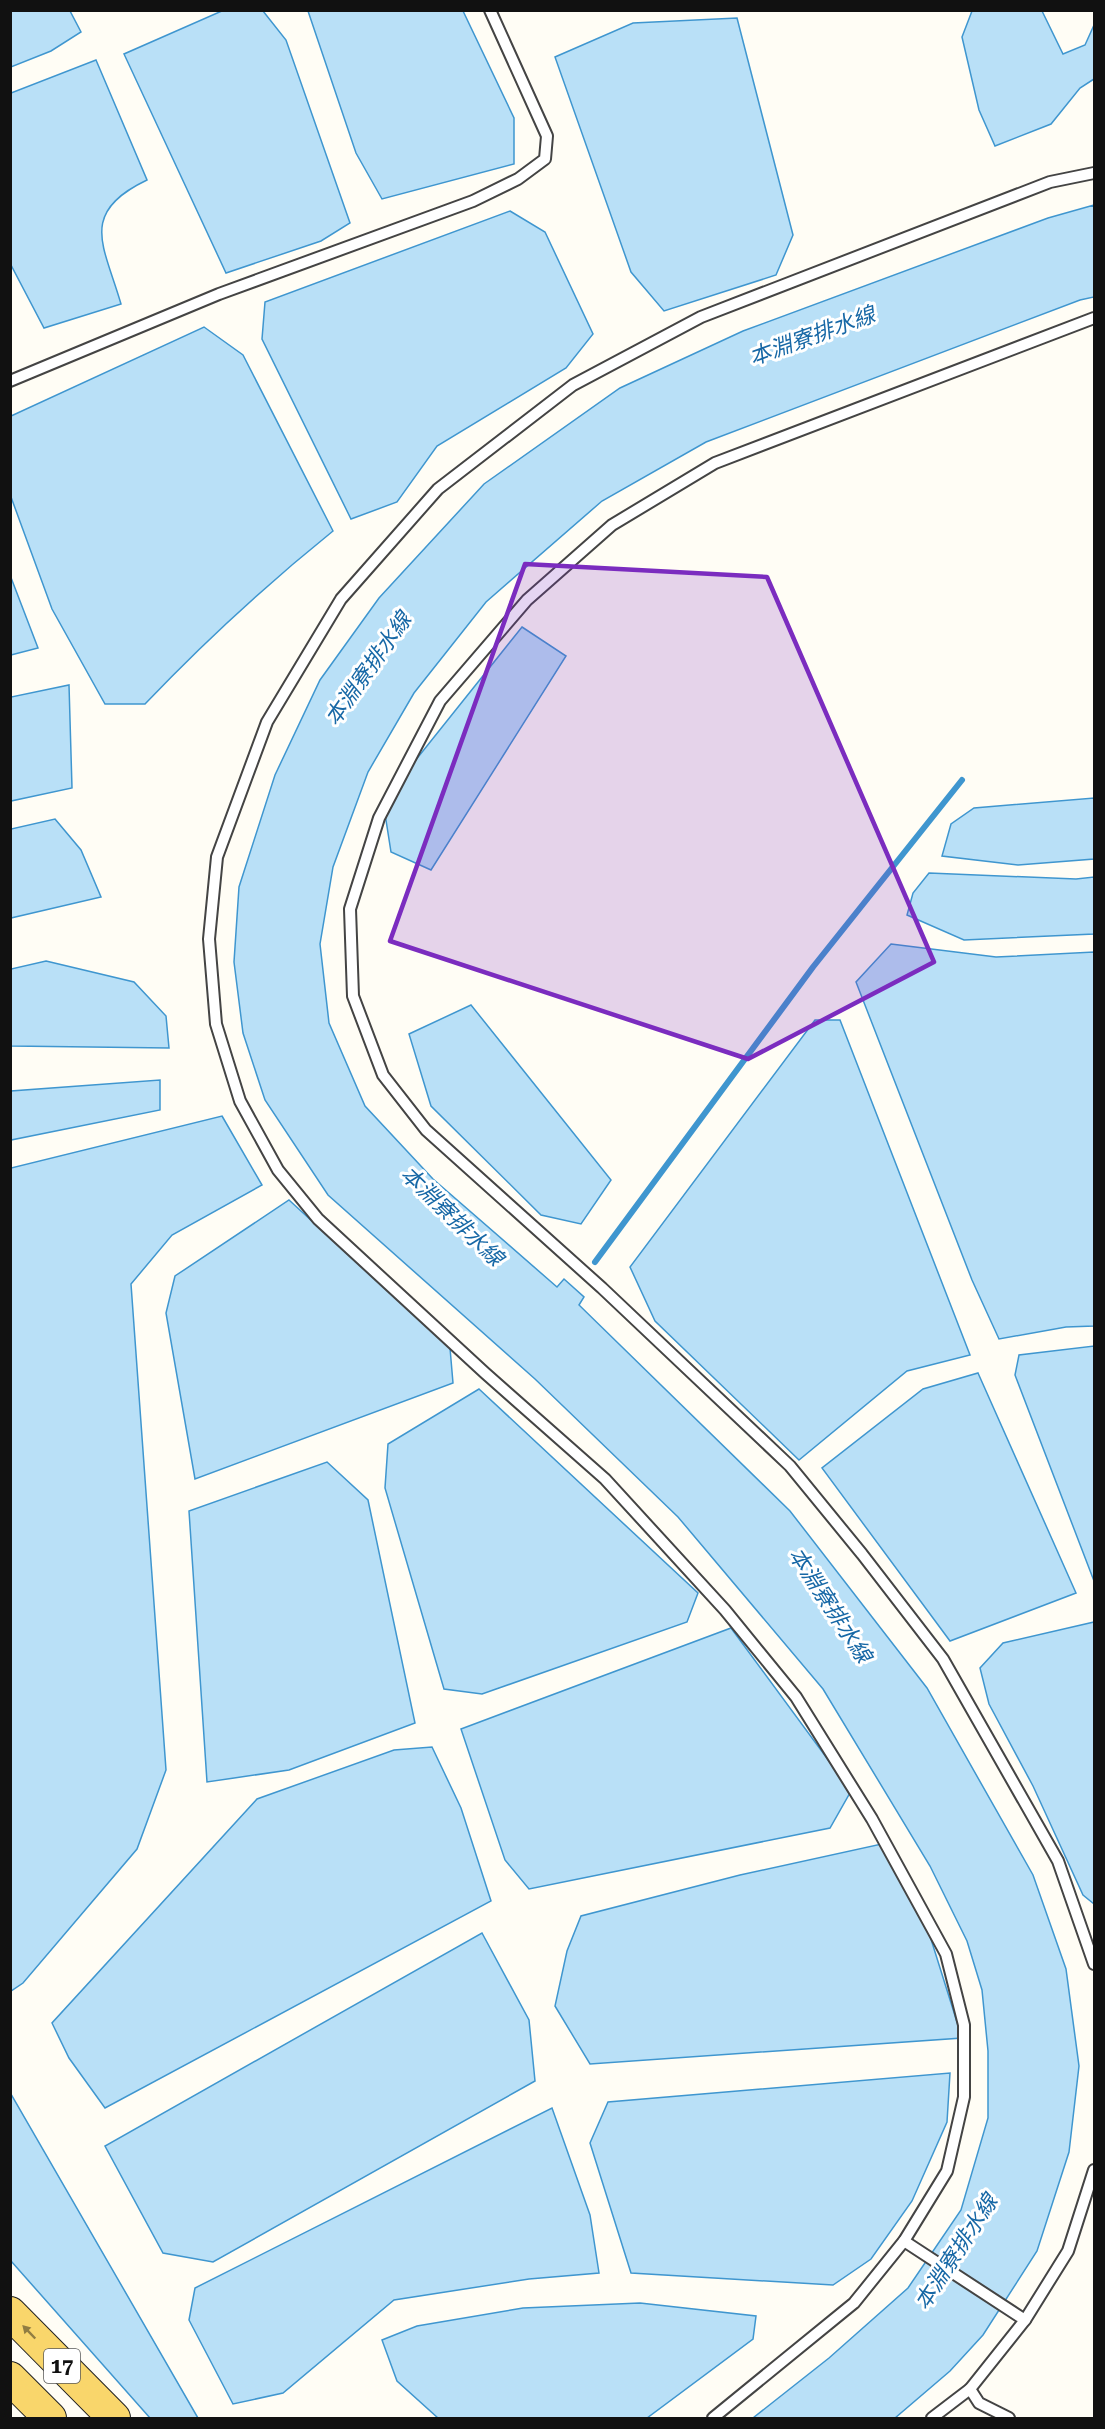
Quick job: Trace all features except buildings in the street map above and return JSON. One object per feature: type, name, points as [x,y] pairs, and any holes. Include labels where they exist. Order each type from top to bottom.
[{"type":"main road","name":"17","points":[[10,2313],[114,2418]]},
{"type":"main road","name":"17","points":[[10,2378],[50,2418]]},
{"type":"lane","points":[[10,381],[219,294],[473,201],[518,179],[545,159],[547,136],[490,10]]},
{"type":"lane","points":[[713,2418],[854,2303],[904,2241],[947,2170],[964,2097],[964,2025],[946,1954],[872,1819],[796,1697],[725,1610],[605,1479],[485,1373],[318,1219],[278,1170],[240,1101],[216,1024],[209,939],[217,857],[267,722],[341,599],[438,489],[573,385],[701,317],[1050,182],[1095,172]]},
{"type":"lane","points":[[1095,318],[715,463],[612,525],[527,600],[440,701],[379,818],[350,909],[353,996],[383,1075],[426,1130],[594,1281],[790,1466],[862,1554],[943,1659],[1058,1861],[1095,1964]]},
{"type":"lane","points":[[932,2418],[970,2389],[1024,2320],[1068,2251],[1095,2170]]},
{"type":"lane","points":[[904,2241],[1024,2320]]},
{"type":"lane","points":[[970,2389],[979,2403],[1009,2418]]},
{"type":"highlighted area","points":[[525,564],[767,577],[934,962],[748,1059],[390,941]]},
{"type":"water","points":[[11,10],[70,11],[81,32],[51,51],[11,67]]},
{"type":"water","points":[[224,10],[263,11],[286,40],[350,223],[321,241],[226,273],[124,54]]},
{"type":"water","points":[[308,11],[463,11],[514,118],[514,164],[382,199],[356,153]]},
{"type":"water","points":[[972,11],[1042,11],[1063,54],[1085,45],[1094,25],[1094,79],[1080,88],[1051,124],[995,146],[979,110],[962,37]]},
{"type":"water","points":[[737,18],[793,235],[776,275],[664,311],[631,272],[555,57],[633,23]]},
{"type":"water","points":[[96,60],[147,180],[125,192],[111,205],[104,218],[102,232],[104,248],[121,304],[44,328],[11,265],[11,93]]},
{"type":"water","name":"本淵寮排水線","points":[[1094,205],[1094,297],[1080,300],[706,442],[602,501],[486,602],[414,693],[368,772],[333,867],[320,944],[329,1023],[365,1106],[433,1179],[557,1287],[564,1279],[584,1297],[579,1305],[790,1511],[927,1688],[1033,1875],[1066,1969],[1079,2066],[1069,2152],[1037,2251],[983,2335],[950,2371],[895,2418],[753,2418],[829,2358],[908,2288],[961,2210],[988,2118],[988,2051],[982,1990],[967,1941],[930,1866],[823,1689],[678,1517],[535,1379],[328,1195],[265,1100],[243,1033],[234,962],[239,887],[275,775],[320,680],[379,598],[484,484],[620,388],[743,331],[1048,218]]},
{"type":"water","points":[[510,211],[545,232],[593,334],[566,368],[437,446],[397,502],[351,519],[262,339],[265,302]]},
{"type":"water","points":[[204,327],[243,355],[333,531],[236,614],[145,704],[105,704],[52,609],[11,497],[11,416]]},
{"type":"water","points":[[10,575],[38,648],[11,655],[10,655]]},
{"type":"water","points":[[522,627],[566,656],[431,870],[391,852],[383,801]]},
{"type":"water","points":[[69,685],[72,788],[11,801],[11,697]]},
{"type":"water","points":[[1094,798],[1094,859],[1018,865],[942,856],[951,824],[974,808]]},
{"type":"water","points":[[55,819],[81,850],[101,897],[11,918],[11,829]]},
{"type":"water","points":[[929,873],[1076,879],[1094,877],[1094,934],[964,940],[907,915],[913,893]]},
{"type":"water","points":[[891,944],[996,957],[1094,952],[1094,1326],[1066,1327],[999,1339],[972,1280],[856,982]]},
{"type":"water","points":[[46,961],[134,982],[166,1016],[169,1048],[11,1046],[11,969]]},
{"type":"water","points":[[471,1005],[611,1180],[581,1224],[541,1215],[431,1106],[409,1034]]},
{"type":"water","points":[[815,1020],[840,1020],[970,1355],[907,1371],[799,1460],[655,1321],[630,1267]]},
{"type":"water","points":[[160,1080],[160,1110],[11,1140],[11,1091]]},
{"type":"water","points":[[222,1116],[262,1185],[172,1235],[131,1284],[166,1770],[137,1849],[23,1983],[11,1991],[11,1168]]},
{"type":"water","points":[[289,1200],[450,1348],[453,1383],[195,1479],[166,1313],[175,1276]]},
{"type":"water","points":[[1094,1346],[1094,1581],[1015,1375],[1019,1355]]},
{"type":"water","points":[[978,1373],[1076,1593],[950,1641],[822,1468],[923,1389]]},
{"type":"water","points":[[479,1389],[698,1593],[687,1622],[482,1694],[444,1689],[385,1488],[388,1444]]},
{"type":"water","points":[[327,1462],[368,1500],[415,1723],[289,1770],[207,1782],[189,1511]]},
{"type":"water","points":[[1094,1622],[1094,1904],[1083,1895],[1033,1786],[989,1704],[980,1668],[1003,1643]]},
{"type":"water","points":[[731,1628],[851,1791],[830,1828],[529,1889],[505,1860],[461,1729]]},
{"type":"water","points":[[432,1747],[461,1808],[491,1901],[105,2108],[69,2058],[52,2023],[257,1799],[394,1750]]},
{"type":"water","points":[[886,1843],[930,1936],[962,2038],[590,2064],[555,2006],[567,1951],[581,1916],[740,1875]]},
{"type":"water","points":[[482,1933],[529,2020],[535,2081],[213,2262],[163,2253],[105,2146]]},
{"type":"water","points":[[950,2073],[947,2122],[912,2201],[871,2259],[833,2285],[631,2273],[590,2143],[608,2102]]},
{"type":"water","points":[[11,2094],[198,2418],[150,2418],[11,2261]]},
{"type":"water","points":[[552,2108],[590,2215],[599,2273],[529,2279],[394,2300],[283,2393],[233,2404],[189,2320],[195,2288]]},
{"type":"water","points":[[640,2303],[756,2316],[753,2339],[647,2418],[438,2418],[397,2381],[382,2340],[417,2326],[523,2308]]},
{"type":"waterway","points":[[595,1262],[813,967],[962,780]]}]
